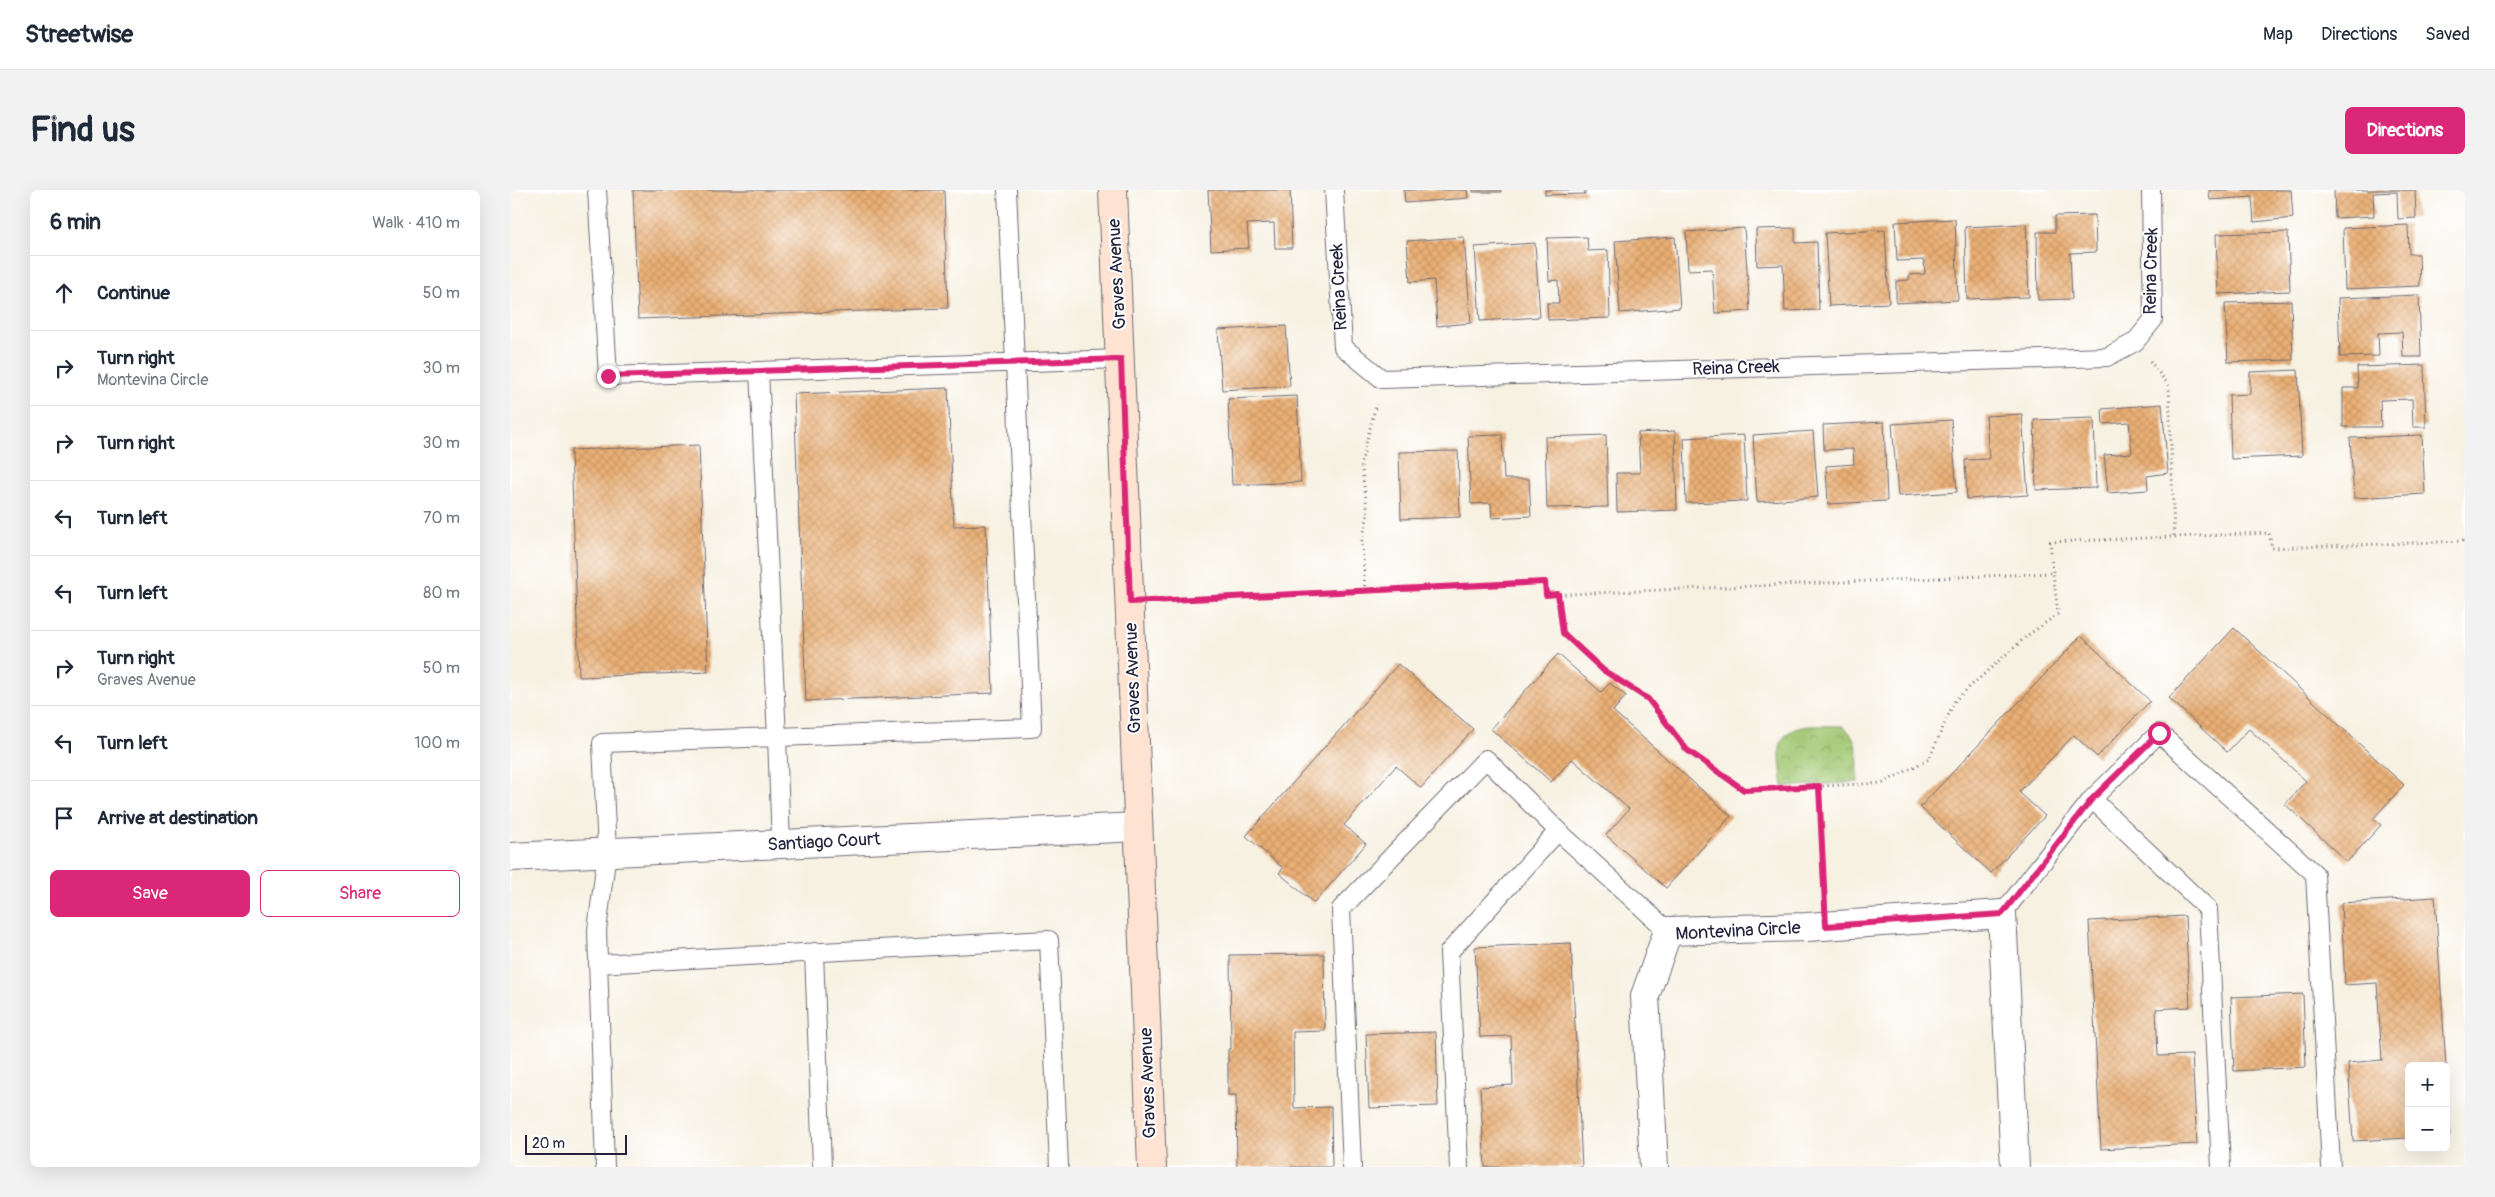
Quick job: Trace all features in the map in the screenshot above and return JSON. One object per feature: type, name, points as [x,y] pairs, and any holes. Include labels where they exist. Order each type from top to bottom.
[{"type":"street","name":"Graves Avenue","points":[[1113,190],[1152,1167]]},
{"type":"street","name":"Santiago Court","points":[[510,856],[1138,827]]},
{"type":"street","name":"Montevina Circle","points":[[1654,1167],[1645,996],[1668,931],[1826,926],[2002,914]]},
{"type":"street","points":[[2002,914],[2015,1167]]},
{"type":"lane","points":[[596,190],[608,376],[1121,359]]},
{"type":"lane","points":[[605,1167],[597,930],[606,852],[602,743],[1032,728],[1013,363],[1007,190]]},
{"type":"lane","name":"Reina Creek","points":[[1334,190],[1342,347],[1382,379],[2106,357],[2135,342],[2153,320],[2151,190]]},
{"type":"lane","points":[[760,371],[781,844]]},
{"type":"lane","points":[[2002,914],[2092,799],[2159,733],[2316,874],[2331,1167]]},
{"type":"lane","points":[[1352,1167],[1342,909],[1486,759],[1558,831],[1668,931]]},
{"type":"lane","points":[[2092,799],[2208,909],[2221,1167]]},
{"type":"lane","points":[[1459,1167],[1448,952],[1558,831]]},
{"type":"lane","points":[[598,964],[1049,940],[1059,1167]]},
{"type":"lane","points":[[814,952],[822,1167]]},
{"type":"path","points":[[2135,342],[2169,386],[2174,537]]},
{"type":"path","points":[[1365,591],[1362,541],[1368,514],[1361,464],[1382,379]]},
{"type":"path","points":[[1558,594],[1563,633],[1603,670],[1648,699],[1687,750],[1744,790],[1819,786],[1883,782],[1929,759],[1955,700],[2028,635],[2058,614],[2050,542],[2269,533],[2272,548],[2465,541]]},
{"type":"path","points":[[1130,602],[1545,582],[1546,595],[2053,573]]},
{"type":"path","points":[[1819,786],[1826,926]]},
{"type":"green space","points":[[1808,726],[1842,726],[1848,731],[1855,743],[1858,758],[1858,782],[1783,787],[1780,752],[1781,743],[1785,736],[1791,731]]},
{"type":"building","points":[[633,190],[944,190],[948,308],[638,319]]},
{"type":"building","points":[[1208,190],[1290,190],[1292,248],[1275,248],[1274,223],[1247,224],[1249,248],[1211,250]]},
{"type":"building","points":[[1404,190],[1467,190],[1468,198],[1405,203]]},
{"type":"building","points":[[1473,190],[1501,190],[1501,192],[1473,192]]},
{"type":"building","points":[[1545,190],[1585,190],[1585,194],[1545,195]]},
{"type":"building","points":[[2209,190],[2291,190],[2293,218],[2254,222],[2252,197],[2210,200]]},
{"type":"building","points":[[2334,190],[2415,190],[2416,218],[2398,219],[2397,192],[2373,193],[2374,216],[2335,218]]},
{"type":"building","points":[[2095,215],[2096,252],[2070,253],[2072,299],[2038,300],[2037,232],[2055,232],[2055,216]]},
{"type":"building","points":[[1955,219],[1958,300],[1896,303],[1896,281],[1909,280],[1909,275],[1925,274],[1924,260],[1897,261],[1895,222]]},
{"type":"building","points":[[2026,224],[2029,297],[1967,299],[1965,227]]},
{"type":"building","points":[[2408,225],[2409,254],[2419,254],[2420,286],[2345,289],[2343,228]]},
{"type":"building","points":[[1744,228],[1750,311],[1715,313],[1712,269],[1688,270],[1686,232]]},
{"type":"building","points":[[1795,228],[1795,243],[1817,242],[1819,310],[1785,311],[1783,265],[1757,266],[1756,229]]},
{"type":"building","points":[[1885,230],[1889,303],[1829,306],[1825,233]]},
{"type":"building","points":[[2288,232],[2290,291],[2218,294],[2216,234]]},
{"type":"building","points":[[1464,237],[1471,323],[1437,326],[1434,280],[1410,282],[1407,241]]},
{"type":"building","points":[[1587,237],[1588,251],[1608,250],[1610,318],[1548,320],[1547,303],[1559,303],[1558,280],[1549,281],[1547,238]]},
{"type":"building","points":[[1675,237],[1680,308],[1620,313],[1615,241]]},
{"type":"building","points":[[1535,243],[1540,317],[1480,321],[1475,247]]},
{"type":"building","points":[[2419,295],[2421,357],[2403,357],[2402,332],[2378,333],[2379,356],[2340,357],[2338,298]]},
{"type":"building","points":[[2291,301],[2293,360],[2228,362],[2225,303]]},
{"type":"building","points":[[1286,326],[1290,386],[1222,390],[1218,330]]},
{"type":"building","points":[[2424,365],[2426,427],[2413,427],[2412,399],[2380,400],[2381,427],[2343,427],[2343,388],[2358,388],[2357,367]]},
{"type":"building","points":[[2298,370],[2302,456],[2231,459],[2229,395],[2250,394],[2250,372]]},
{"type":"building","points":[[948,388],[954,526],[986,525],[993,693],[806,701],[794,394]]},
{"type":"building","points":[[1297,396],[1301,482],[1232,485],[1228,399]]},
{"type":"building","points":[[2162,404],[2168,473],[2147,476],[2148,490],[2108,493],[2104,455],[2132,453],[2129,422],[2103,424],[2102,409]]},
{"type":"building","points":[[2022,414],[2028,495],[1967,499],[1965,460],[1989,459],[1986,416]]},
{"type":"building","points":[[2094,418],[2096,488],[2036,490],[2034,420]]},
{"type":"building","points":[[1951,420],[1957,492],[1898,496],[1892,424]]},
{"type":"building","points":[[1884,422],[1887,501],[1828,504],[1826,466],[1854,464],[1853,449],[1824,450],[1823,425]]},
{"type":"building","points":[[1675,431],[1677,510],[1617,512],[1616,473],[1640,473],[1638,433]]},
{"type":"building","points":[[1813,431],[1818,497],[1757,502],[1753,435]]},
{"type":"building","points":[[1502,435],[1504,479],[1529,479],[1531,516],[1492,518],[1491,503],[1471,504],[1468,436]]},
{"type":"building","points":[[1606,435],[1608,507],[1547,508],[1545,437]]},
{"type":"building","points":[[1744,435],[1747,501],[1686,503],[1684,438]]},
{"type":"building","points":[[2422,435],[2425,494],[2354,498],[2350,438]]},
{"type":"building","points":[[699,445],[708,672],[579,677],[571,450]]},
{"type":"building","points":[[1458,451],[1460,517],[1401,519],[1399,452]]},
{"type":"building","points":[[2234,628],[2404,785],[2373,819],[2381,825],[2347,862],[2285,804],[2306,781],[2249,729],[2227,752],[2169,698]]},
{"type":"building","points":[[2081,636],[2150,701],[2097,757],[2074,735],[2019,792],[2045,816],[1991,873],[1920,807]]},
{"type":"building","points":[[1558,654],[1601,692],[1610,683],[1626,696],[1613,711],[1731,816],[1666,888],[1606,835],[1629,809],[1572,759],[1551,782],[1491,729]]},
{"type":"building","points":[[1398,664],[1473,729],[1421,788],[1396,766],[1344,825],[1366,844],[1314,903],[1279,873],[1283,868],[1246,836]]},
{"type":"building","points":[[2435,897],[2446,1062],[2405,1062],[2405,1138],[2353,1141],[2348,1063],[2382,1060],[2377,983],[2345,985],[2341,903]]},
{"type":"building","points":[[2185,916],[2190,1007],[2156,1009],[2158,1056],[2192,1055],[2197,1144],[2101,1149],[2089,921]]},
{"type":"building","points":[[1571,943],[1582,1167],[1485,1167],[1480,1087],[1513,1085],[1511,1036],[1480,1037],[1475,947]]},
{"type":"building","points":[[1324,954],[1325,1031],[1293,1032],[1294,1108],[1331,1107],[1332,1167],[1237,1167],[1236,1095],[1228,1095],[1228,1049],[1231,1049],[1230,955]]},
{"type":"building","points":[[2303,994],[2306,1067],[2234,1071],[2231,997]]},
{"type":"building","points":[[1436,1032],[1438,1106],[1369,1108],[1366,1034]]},
{"type":"route","points":[[608,376],[1121,359],[1130,602],[1545,582],[1546,595],[1558,594],[1563,633],[1603,670],[1648,699],[1687,750],[1744,790],[1819,786],[1826,926],[2002,914],[2092,799],[2159,733]]}]
